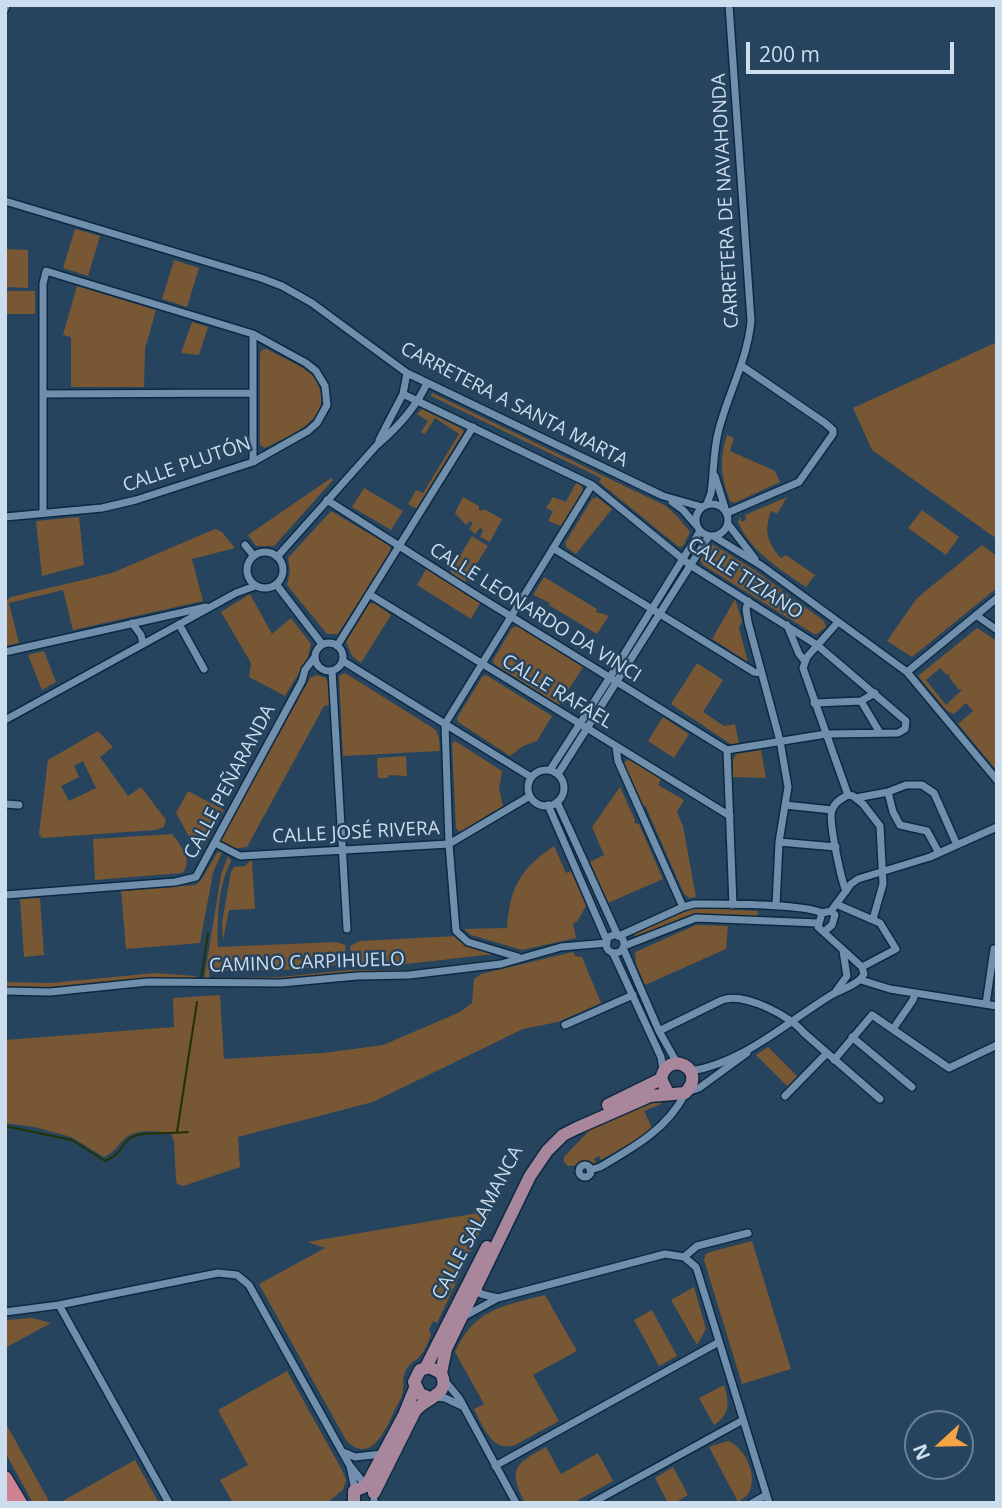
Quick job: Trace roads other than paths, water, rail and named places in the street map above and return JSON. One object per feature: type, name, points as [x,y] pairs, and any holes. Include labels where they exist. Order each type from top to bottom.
[{"type":"highway","points":[[5,1478],[20,1503]]},
{"type":"main road","points":[[677,1063],[685,1065],[691,1071],[691,1086],[678,1093],[662,1075],[669,1065],[677,1063]]},
{"type":"main road","name":"CALLE SALAMANCA","points":[[443,1377],[446,1349],[540,1148],[557,1131],[573,1121],[647,1088],[662,1075]]},
{"type":"main road","name":"CALLE SALAMANCA","points":[[526,1177],[563,1135],[650,1096],[678,1093]]},
{"type":"main road","name":"CALLE SALAMANCA","points":[[426,1367],[508,1215]]},
{"type":"main road","points":[[426,1367],[433,1367],[443,1377],[441,1392],[415,1411],[363,1498],[415,1388],[416,1375],[426,1367]]},
{"type":"main road","points":[[415,1388],[423,1396],[432,1397]]},
{"type":"street","name":"CARRETERA DE NAVAHONDA","points":[[704,505],[714,473],[719,428],[743,366],[751,321],[729,5]]},
{"type":"street","name":"CARRETERA A SANTA MARTA","points":[[5,201],[282,286],[312,303],[407,373],[663,496],[683,510],[698,528]]},
{"type":"street","name":"CALLE PLUTÓN","points":[[5,516],[102,508],[136,500],[253,462],[308,431],[317,423],[327,405],[325,386],[316,371],[253,334],[46,271],[43,284],[44,394]]},
{"type":"street","points":[[253,334],[253,462]]},
{"type":"street","points":[[726,511],[799,482],[831,439],[833,430],[743,366]]},
{"type":"street","points":[[377,445],[403,394],[407,373]]},
{"type":"street","points":[[277,557],[419,401],[427,383]]},
{"type":"street","points":[[43,513],[44,394],[252,393]]},
{"type":"street","name":"CALLE TIZIANO","points":[[403,394],[592,485],[690,565],[817,645],[906,721],[905,729],[898,733],[880,733]]},
{"type":"street","points":[[337,646],[473,427]]},
{"type":"street","name":"CARRETERA DE NAVAHONDA","points":[[714,473],[726,511]]},
{"type":"street","points":[[519,958],[468,942],[456,930],[449,844],[445,724],[592,485]]},
{"type":"street","name":"CARRETERA A SANTA MARTA","points":[[663,496],[704,505]]},
{"type":"street","name":"CALLE LEONARDO DA VINCI","points":[[327,500],[727,750]]},
{"type":"street","points":[[614,680],[698,528],[697,512],[704,505],[714,503],[726,511],[728,524],[762,566]]},
{"type":"street","points":[[558,774],[584,727],[690,565],[711,536],[720,534],[728,524]]},
{"type":"street","points":[[698,528],[762,566],[907,672],[997,780]]},
{"type":"street","points":[[245,545],[254,556]]},
{"type":"street","points":[[553,548],[745,667],[761,673]]},
{"type":"street","points":[[5,720],[236,593],[255,586],[265,588],[275,584],[281,578],[282,571],[277,557],[261,552],[248,562],[248,578],[255,586]]},
{"type":"street","points":[[236,593],[248,578]]},
{"type":"street","points":[[275,584],[322,644]]},
{"type":"street","name":"CALLE RAFAEL","points":[[369,594],[730,816]]},
{"type":"street","points":[[907,672],[997,598]]},
{"type":"street","points":[[748,601],[746,610],[780,741],[788,787],[779,842],[776,906]]},
{"type":"street","points":[[5,652],[214,605]]},
{"type":"street","points":[[976,615],[997,630]]},
{"type":"street","points":[[834,908],[873,919],[883,884],[880,826],[852,796],[825,734],[803,668],[817,645],[838,622]]},
{"type":"street","points":[[132,623],[141,635],[143,644]]},
{"type":"street","points":[[179,624],[204,669]]},
{"type":"street","points":[[786,624],[799,654],[805,661]]},
{"type":"street","points":[[327,643],[337,646],[343,655],[343,661],[332,671],[320,669],[314,658],[316,650],[327,643]]},
{"type":"street","name":"CALLE PEÑARANDA","points":[[5,895],[190,880],[196,877],[302,681],[305,670],[314,658]]},
{"type":"street","points":[[343,661],[531,777]]},
{"type":"street","name":"CALLE PEÑARANDA","points":[[302,681],[310,673],[320,669]]},
{"type":"street","points":[[332,671],[347,929]]},
{"type":"street","points":[[814,703],[860,701],[875,693]]},
{"type":"street","points":[[860,701],[880,733]]},
{"type":"street","points":[[550,770],[584,727]]},
{"type":"street","points":[[733,905],[727,750],[825,734],[880,733]]},
{"type":"street","points":[[616,747],[618,761],[683,907]]},
{"type":"street","points":[[543,770],[550,770],[558,774],[564,788],[557,802],[548,806],[535,802],[530,796],[528,784],[531,777],[543,770]]},
{"type":"street","points":[[846,891],[836,847],[832,810],[837,802],[852,796],[888,792],[906,785],[922,785],[934,793],[957,845]]},
{"type":"street","points":[[888,792],[893,812],[900,825],[923,829],[932,837],[939,853]]},
{"type":"street","name":"CALLE JOSÉ RIVERA","points":[[215,843],[240,856],[449,844],[530,796]]},
{"type":"street","points":[[557,802],[659,1031],[677,1063]]},
{"type":"street","points":[[5,804],[19,805]]},
{"type":"street","points":[[785,805],[832,810]]},
{"type":"street","points":[[548,806],[661,1058],[662,1075]]},
{"type":"street","points":[[607,942],[611,936],[618,936],[694,904],[776,906],[822,913],[834,908],[858,879],[939,853],[997,828]]},
{"type":"street","points":[[779,842],[836,847]]},
{"type":"street","points":[[825,931],[834,920],[834,908]]},
{"type":"street","points":[[822,913],[818,927],[854,958],[860,974]]},
{"type":"street","points":[[612,953],[696,918],[818,923]]},
{"type":"street","name":"CALLE SALAMANCA","points":[[691,1071],[710,1068],[764,1040],[896,949],[880,923],[873,919]]},
{"type":"street","name":"CAMINO CARPIHUELO","points":[[5,991],[50,992],[148,982],[281,983],[357,976],[409,975],[501,964],[561,947],[607,942]]},
{"type":"street","points":[[986,1004],[994,949]]},
{"type":"street","points":[[843,950],[847,972]]},
{"type":"street","points":[[847,972],[855,964],[860,974]]},
{"type":"street","points":[[847,972],[860,974],[882,987],[997,1006]]},
{"type":"street","name":"CALLE SALAMANCA","points":[[834,994],[847,972]]},
{"type":"street","points":[[893,1029],[915,993]]},
{"type":"street","points":[[565,1025],[633,995]]},
{"type":"street","points":[[659,1031],[733,997],[769,1009],[798,1026],[880,1098]]},
{"type":"street","points":[[834,1060],[872,1015],[948,1068],[997,1045]]},
{"type":"street","points":[[852,1037],[912,1087]]},
{"type":"street","name":"CALLE SALAMANCA","points":[[678,1093],[699,1088],[764,1040]]},
{"type":"street","points":[[785,1096],[827,1053]]},
{"type":"street","points":[[590,1170],[600,1167],[651,1136],[673,1113],[678,1093]]},
{"type":"street","points":[[684,1257],[697,1247],[748,1233]]},
{"type":"street","points":[[461,1318],[498,1298],[666,1254],[684,1257],[696,1267],[767,1499],[752,1503]]},
{"type":"street","points":[[5,1312],[59,1305],[218,1273],[232,1273],[242,1278],[249,1285],[350,1466],[363,1498]]},
{"type":"street","points":[[476,1287],[481,1294],[498,1298]]},
{"type":"street","points":[[59,1305],[169,1503]]},
{"type":"street","points":[[495,1466],[719,1342]]},
{"type":"street","points":[[443,1377],[459,1398],[516,1503]]},
{"type":"street","points":[[432,1397],[445,1398],[463,1406]]},
{"type":"street","points":[[592,1503],[743,1419]]},
{"type":"street","points":[[342,1452],[355,1457],[383,1454]]},
{"type":"waterway","points":[[201,980],[208,933]]},
{"type":"waterway","points":[[177,1132],[197,1002]]},
{"type":"waterway","points":[[5,1126],[72,1140],[105,1161],[135,1136],[188,1132]]}]
